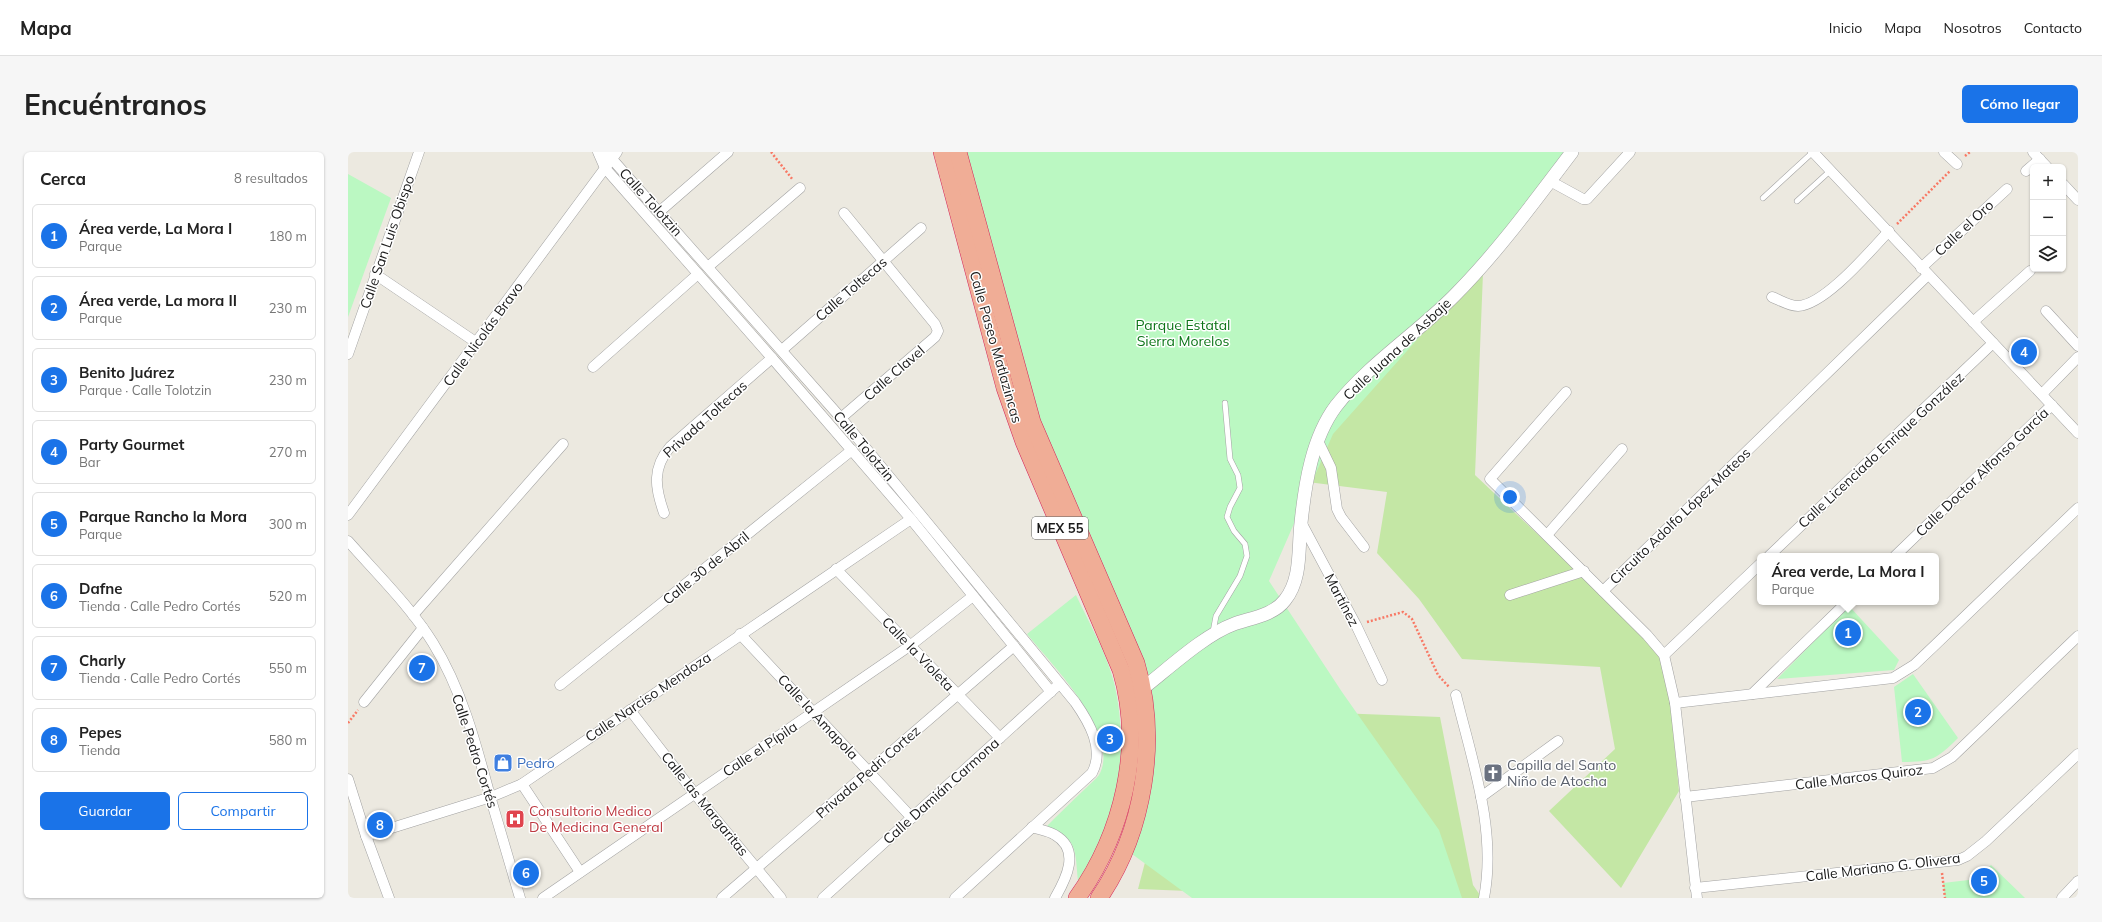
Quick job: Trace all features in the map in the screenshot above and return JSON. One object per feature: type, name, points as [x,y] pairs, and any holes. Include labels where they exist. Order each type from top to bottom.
[{"type":"highway","name":"Calle Paseo Matlazincas","points":[[942,152],[1004,388],[1024,442],[1118,664],[1128,701],[1129,751],[1122,804],[1104,856],[1078,898]]},
{"type":"highway","name":"Calle Paseo Matlazincas","points":[[958,152],[1032,422],[1136,663],[1142,688],[1145,713],[1146,753],[1140,798],[1122,855],[1099,898]]},
{"type":"street","name":"Calle San Luis Obispo","points":[[348,354],[419,152]]},
{"type":"street","name":"Calle Tolotzin","points":[[598,152],[605,168],[911,519],[1051,692]]},
{"type":"street","name":"Calle Tolotzin","points":[[602,152],[615,155],[660,212],[841,418],[1078,707],[1089,725],[1096,746],[1097,759],[1092,772],[1032,827]]},
{"type":"street","points":[[660,212],[728,152]]},
{"type":"street","name":"Calle Juana de Asbaje","points":[[1142,688],[1212,636],[1233,625],[1274,610],[1286,599],[1294,585],[1296,576],[1301,522],[1311,465],[1318,441],[1336,407],[1354,386],[1452,298],[1472,278],[1572,152]]},
{"type":"street","points":[[1550,181],[1583,199],[1587,199],[1630,152]]},
{"type":"street","points":[[1813,152],[1889,231],[1924,272],[2078,433]]},
{"type":"street","points":[[1944,152],[1957,164]]},
{"type":"street","name":"Calle Nicolás Bravo","points":[[348,515],[615,155]]},
{"type":"street","points":[[2026,171],[2036,156],[2044,164]]},
{"type":"street","points":[[2066,187],[2078,200]]},
{"type":"street","points":[[709,266],[800,188]]},
{"type":"street","name":"Calle el Oro","points":[[1924,272],[2007,189]]},
{"type":"street","points":[[844,213],[883,261]]},
{"type":"street","name":"Calle Toltecas","points":[[782,350],[921,228]]},
{"type":"street","points":[[1772,297],[1797,306],[1816,300],[1836,285],[1889,231]]},
{"type":"street","name":"Calle Clavel","points":[[841,418],[935,337],[938,331],[935,324],[883,261]]},
{"type":"street","points":[[1973,322],[2030,271]]},
{"type":"street","name":"Circuito Adolfo López Mateos","points":[[1696,893],[1675,703],[1664,655],[1647,634],[1603,590],[1924,272]]},
{"type":"street","points":[[375,274],[477,343]]},
{"type":"street","points":[[593,367],[698,274]]},
{"type":"street","points":[[2046,311],[2078,346]]},
{"type":"street","name":"Calle Licenciado Enrique González","points":[[1772,553],[1993,344]]},
{"type":"street","points":[[2042,394],[2078,357]]},
{"type":"street","name":"Privada Toltecas","points":[[664,513],[658,496],[657,476],[659,461],[662,456],[772,358]]},
{"type":"street","points":[[1566,392],[1491,476],[1491,481],[1603,590]]},
{"type":"street","name":"Calle Doctor Alfonso García","points":[[1898,553],[2052,405]]},
{"type":"street","points":[[1318,441],[1331,468],[1337,509],[1341,517],[1364,547]]},
{"type":"street","points":[[414,615],[563,444]]},
{"type":"street","points":[[1547,535],[1622,449]]},
{"type":"street","name":"Calle 30 de Abril","points":[[560,685],[852,450]]},
{"type":"street","points":[[1675,703],[1893,678],[1914,665],[2078,508]]},
{"type":"street","name":"Calle Narciso Mendoza","points":[[366,836],[491,797],[522,784],[740,634],[911,519]]},
{"type":"street","name":"Martínez","points":[[1301,522],[1356,625],[1382,680]]},
{"type":"street","name":"Calle Pedro Cortés","points":[[348,541],[414,615],[444,664],[465,711],[520,898]]},
{"type":"street","points":[[1664,655],[1757,567]]},
{"type":"street","name":"Calle la Violeta","points":[[836,569],[1000,738]]},
{"type":"street","points":[[1510,595],[1584,571]]},
{"type":"street","name":"Calle el Pípila","points":[[543,898],[910,645],[973,596]]},
{"type":"street","points":[[1752,694],[1844,605]]},
{"type":"street","points":[[364,702],[423,628]]},
{"type":"street","name":"Calle la Amapola","points":[[740,634],[912,818]]},
{"type":"street","name":"Calle Marcos Quiroz","points":[[1685,797],[1933,768],[1952,757],[2078,636]]},
{"type":"street","name":"Privada Pedri Cortez","points":[[722,898],[1014,646]]},
{"type":"street","name":"Calle Damián Carmona","points":[[823,898],[1059,684]]},
{"type":"street","points":[[1456,695],[1481,797],[1488,856],[1484,898]]},
{"type":"street","name":"Calle las Margaritas","points":[[630,710],[695,794],[780,898]]},
{"type":"street","points":[[1481,797],[1558,741]]},
{"type":"street","name":"Calle Mariano G. Olivera","points":[[1696,893],[1963,858],[1977,849],[2078,754]]},
{"type":"street","points":[[348,778],[366,836],[389,898]]},
{"type":"street","points":[[522,784],[580,872]]},
{"type":"street","points":[[955,898],[1032,827],[1055,835],[1062,840],[1069,852],[1071,859],[1068,872],[1055,898]]},
{"type":"street","points":[[2062,898],[2078,881]]},
{"type":"lane","points":[[1762,198],[1813,152]]},
{"type":"lane","points":[[1797,201],[1831,170]]},
{"type":"lane","points":[[1212,636],[1216,616],[1240,576],[1247,556],[1245,544],[1234,531],[1228,517],[1230,507],[1240,488],[1238,475],[1230,459],[1225,403]]},
{"type":"path","points":[[772,152],[800,188]]},
{"type":"path","points":[[1889,231],[1970,152]]},
{"type":"path","points":[[1356,625],[1403,612],[1412,619],[1418,629],[1438,675],[1456,695]]},
{"type":"path","points":[[348,723],[364,702]]},
{"type":"path","points":[[1941,862],[1945,898]]},
{"type":"green space","name":"Parque Estatal Sierra Morelos","points":[[948,152],[1569,152],[1472,278],[1333,434],[1269,581],[1342,692],[1439,830],[1462,898],[1192,898],[1132,854],[1147,761],[1027,437]]},
{"type":"green space","points":[[348,174],[391,198],[348,317]]},
{"type":"green space","points":[[1483,273],[1475,475],[1659,649],[1670,699],[1679,791],[1621,888],[1549,811],[1615,749],[1600,667],[1462,659],[1419,599],[1377,553],[1387,492],[1245,474],[1260,618],[1337,713],[1440,717],[1473,885],[1482,898],[1242,898],[1239,893],[1138,889],[1175,748],[1113,509]]},
{"type":"green space","points":[[1076,595],[1110,668],[1117,695],[1121,729],[1118,783],[1111,815],[1088,865],[1078,881],[1075,853],[1070,841],[1057,831],[1047,826],[1099,775],[1103,758],[1101,740],[1093,720],[1081,700],[1027,634]]},
{"type":"green space","points":[[1849,606],[1899,660],[1894,670],[1777,679]]},
{"type":"green space","points":[[1913,674],[1958,738],[1945,751],[1933,758],[1920,761],[1902,762],[1894,687]]},
{"type":"green space","points":[[1991,865],[2025,898],[1945,898],[1943,883],[1977,879]]},
{"type":"place","name":"Party Gourmet","points":[[2024,352]]},
{"type":"place","name":"Área verde, La Mora I","points":[[1848,633]]},
{"type":"place","name":"Charly","points":[[422,668]]},
{"type":"place","name":"Área verde, La mora II","points":[[1918,712]]},
{"type":"place","name":"Benito Juárez","points":[[1110,739]]},
{"type":"place","name":"Pedro","points":[[503,763]]},
{"type":"place","name":"Capilla del Santo Niño de Atocha","points":[[1493,773]]},
{"type":"place","name":"Consultorio Medico De Medicina General","points":[[515,819]]},
{"type":"place","name":"Pepes","points":[[380,825]]},
{"type":"place","name":"Dafne","points":[[526,873]]},
{"type":"place","name":"Parque Rancho la Mora","points":[[1984,881]]}]
